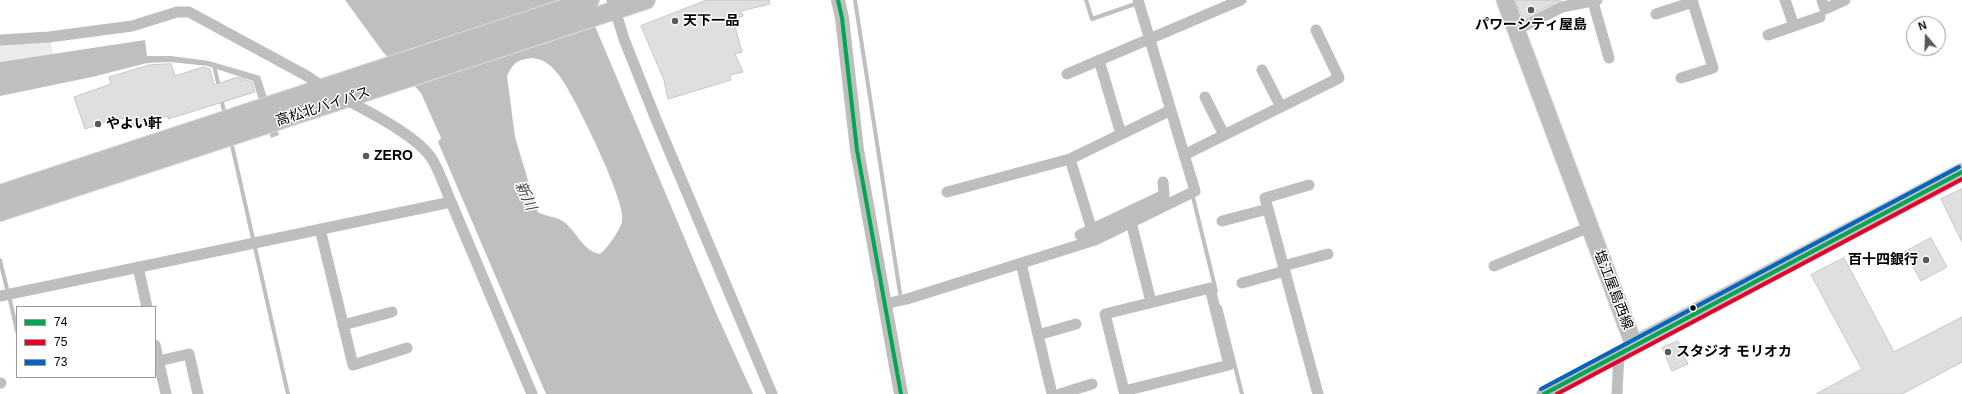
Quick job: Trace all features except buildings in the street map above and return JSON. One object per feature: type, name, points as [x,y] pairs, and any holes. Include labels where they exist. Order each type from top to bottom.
[{"type":"highway","name":"高松北バイパス","points":[[0,194],[590,0]]},
{"type":"highway","name":"高松北バイパス","points":[[0,212],[351,98],[612,7],[646,0]]},
{"type":"main road","name":"塩江屋島西線","points":[[1505,0],[1634,345],[1962,172]]},
{"type":"main road","points":[[1544,394],[1634,345]]},
{"type":"street","points":[[838,0],[842,18],[857,150],[901,394]]},
{"type":"street","points":[[884,304],[907,299],[1021,263],[1131,222],[1195,191],[1138,0]]},
{"type":"street","points":[[1066,74],[1241,0]]},
{"type":"street","points":[[1785,0],[1794,26]]},
{"type":"street","points":[[1822,0],[1825,9],[1845,0]]},
{"type":"street","points":[[1516,30],[1562,7],[1595,1],[1609,58]]},
{"type":"street","points":[[1656,14],[1692,1],[1713,68],[1681,78]]},
{"type":"street","points":[[612,7],[655,117],[772,394]]},
{"type":"street","points":[[0,40],[49,37],[132,26],[177,12],[189,12],[306,76],[351,98],[365,109],[416,141],[432,158],[532,394]]},
{"type":"street","points":[[1768,35],[1820,17]]},
{"type":"street","points":[[1184,155],[1339,78],[1316,30]]},
{"type":"street","points":[[1099,60],[1121,134]]},
{"type":"street","points":[[1262,70],[1281,107]]},
{"type":"street","points":[[1205,97],[1224,135]]},
{"type":"street","points":[[947,192],[1070,159],[1171,110]]},
{"type":"street","points":[[1070,159],[1094,235]]},
{"type":"street","points":[[1080,235],[1094,235],[1164,195],[1162,182]]},
{"type":"street","points":[[1309,185],[1265,198],[1318,394]]},
{"type":"street","points":[[0,296],[451,202]]},
{"type":"street","points":[[1222,221],[1268,209]]},
{"type":"street","points":[[1131,222],[1151,302]]},
{"type":"street","points":[[1494,266],[1590,227]]},
{"type":"street","points":[[320,229],[353,365],[407,348]]},
{"type":"street","points":[[1242,284],[1328,254]]},
{"type":"street","points":[[1021,263],[1052,394]]},
{"type":"street","points":[[138,267],[147,306]]},
{"type":"street","points":[[1210,288],[1229,365],[1124,392],[1105,314],[1210,288]]},
{"type":"street","points":[[343,325],[392,312]]},
{"type":"street","points":[[1038,335],[1076,324]]},
{"type":"street","points":[[156,350],[166,394]]},
{"type":"street","points":[[1617,394],[1619,353]]},
{"type":"street","points":[[158,361],[189,354],[198,394]]},
{"type":"street","points":[[1060,394],[1092,384]]},
{"type":"shaded area","points":[[51,42],[53,54],[0,62],[0,45]]},
{"type":"water","name":"新川","points":[[345,0],[584,0],[716,313],[753,394],[546,394],[438,142],[441,138],[421,93],[383,52]],"holes":[[[532,58],[552,67],[568,89],[599,150],[617,194],[622,211],[622,222],[619,230],[600,254],[589,249],[564,222],[538,212],[535,204],[515,137],[507,76],[516,62]]]},
{"type":"water","points":[[145,40],[147,56],[171,56],[209,61],[260,76],[279,135],[271,138],[253,81],[208,66],[170,62],[147,63],[92,77],[0,96],[0,62]]},
{"type":"waterway","points":[[855,0],[900,293]]},
{"type":"waterway","points":[[1086,0],[1092,19],[1135,4],[1136,6]]},
{"type":"waterway","points":[[211,65],[214,65],[219,87]]},
{"type":"waterway","points":[[221,98],[225,115]]},
{"type":"waterway","points":[[231,141],[288,394]]},
{"type":"waterway","points":[[1192,193],[1216,291]]},
{"type":"waterway","points":[[0,260],[7,289]]},
{"type":"waterway","points":[[10,300],[16,327]]},
{"type":"waterway","points":[[1220,307],[1242,394]]},
{"type":"transit line","name":"74","points":[[838,0],[842,18],[857,150],[901,394]]},
{"type":"transit line","name":"73","points":[[1541,389],[1959,167]]},
{"type":"transit line","name":"74","points":[[1544,394],[1962,172]]},
{"type":"transit line","name":"75","points":[[1557,394],[1962,179]]},
{"type":"place","name":"パワーシティ屋島","points":[[1531,10]]},
{"type":"place","name":"天下一品","points":[[675,21]]},
{"type":"place","name":"やよい軒","points":[[98,124]]},
{"type":"place","name":"ZERO","points":[[366,156]]},
{"type":"place","name":"百十四銀行","points":[[1926,260]]},
{"type":"place","name":"スタジオ モリオカ","points":[[1668,352]]}]
